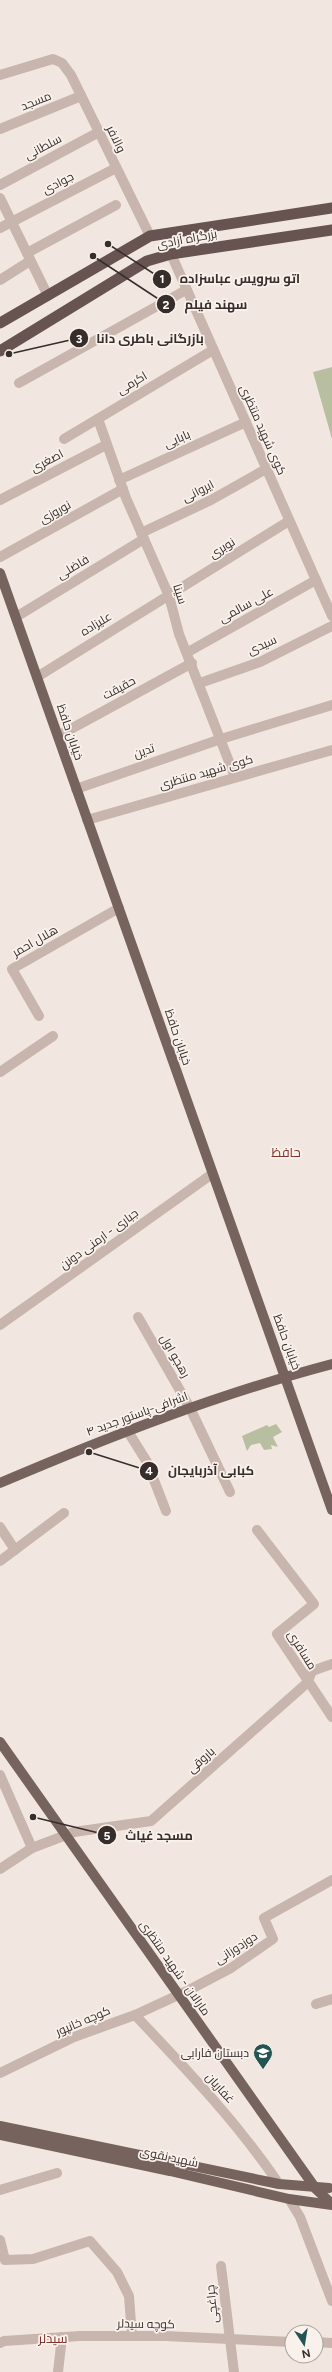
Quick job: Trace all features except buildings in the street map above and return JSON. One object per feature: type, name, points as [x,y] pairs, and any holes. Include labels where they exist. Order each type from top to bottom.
[{"type":"highway","name":"بزرگراه آزادی","points":[[0,323],[150,236],[332,208]]},
{"type":"highway","name":"بزرگراه آزادی","points":[[0,351],[147,261],[171,254],[332,230]]},
{"type":"main road","name":"خیابان حافظ","points":[[0,572],[3,588],[16,617],[38,677],[76,789],[212,1174],[286,1376],[332,1510]]},
{"type":"main road","name":"اشرافی-پاستور جدید ۴","points":[[0,1483],[128,1430],[286,1376],[332,1364]]},
{"type":"main road","name":"مارالان - شهید منتظری","points":[[0,1742],[65,1835],[182,1993],[316,2188],[332,2205]]},
{"type":"main road","name":"شهید نقوی","points":[[0,2126],[279,2184],[329,2188]]},
{"type":"main road","name":"شهید نقوی","points":[[0,2135],[170,2171],[289,2199],[332,2205]]},
{"type":"street","name":"والافر","points":[[0,75],[53,58],[62,63],[71,75],[150,236]]},
{"type":"street","name":"مسجد","points":[[0,129],[81,96]]},
{"type":"street","name":"سلطانی","points":[[0,185],[99,132]]},
{"type":"street","name":"جوادی","points":[[0,228],[116,168]]},
{"type":"street","points":[[0,198],[48,296]]},
{"type":"street","points":[[0,280],[28,257],[116,206]]},
{"type":"street","name":"کوی شهید منتظری","points":[[171,254],[332,616]]},
{"type":"street","points":[[19,383],[186,290]]},
{"type":"street","name":"اکرمی","points":[[64,439],[213,350]]},
{"type":"street","name":"سینا","points":[[98,419],[121,484],[169,596],[179,634],[188,652],[235,777]]},
{"type":"street","name":"بابایی","points":[[121,484],[246,422]]},
{"type":"street","name":"اصغری","points":[[0,500],[106,444]]},
{"type":"street","name":"ایروانی","points":[[142,536],[266,469]]},
{"type":"street","name":"نوروزی","points":[[0,558],[121,484]]},
{"type":"street","name":"نوبری","points":[[169,596],[289,521]]},
{"type":"street","name":"فاضلی","points":[[16,617],[142,536]]},
{"type":"street","name":"علی سالمی","points":[[188,652],[316,580]]},
{"type":"street","name":"علیزاده","points":[[38,677],[169,596]]},
{"type":"street","name":"سیدی","points":[[200,683],[260,662],[332,626]]},
{"type":"street","name":"حقیقت","points":[[58,736],[192,664]]},
{"type":"street","points":[[221,739],[332,705]]},
{"type":"street","name":"تدین","points":[[76,789],[221,739]]},
{"type":"street","name":"کوی شهید منتظری","points":[[87,820],[332,750]]},
{"type":"street","name":"هلال احمر","points":[[39,1016],[12,969],[119,908]]},
{"type":"street","points":[[0,1072],[53,1036]]},
{"type":"street","name":"جباری - ارمنی دونن","points":[[0,1325],[212,1174]]},
{"type":"street","name":"رهجو اول","points":[[138,1317],[190,1408],[230,1492]]},
{"type":"street","points":[[128,1430],[147,1462],[166,1512]]},
{"type":"street","points":[[0,1561],[64,1513]]},
{"type":"street","points":[[0,1527],[15,1550]]},
{"type":"street","name":"مسافری","points":[[257,1530],[314,1604],[277,1634],[307,1683],[332,1717]]},
{"type":"street","name":"باروقی","points":[[0,1869],[32,1848],[74,1832],[151,1821],[307,1683],[312,1672],[332,1664]]},
{"type":"street","points":[[0,1775],[32,1848]]},
{"type":"street","name":"دوزدوزانی","points":[[182,1993],[231,1968],[273,1939],[264,1918],[332,1880]]},
{"type":"street","name":"کوچه خانپور","points":[[0,2073],[90,2030],[135,2015],[182,1993]]},
{"type":"street","points":[[316,2004],[332,1999]]},
{"type":"street","name":"غفاریان","points":[[135,2015],[216,2101],[250,2142],[279,2184]]},
{"type":"street","points":[[0,2190],[57,2172]]},
{"type":"street","points":[[289,2199],[300,2217],[332,2301]]},
{"type":"street","points":[[0,2240],[3,2260],[33,2259],[90,2241],[117,2272],[129,2296],[132,2336]]},
{"type":"street","name":"چراغچی","points":[[222,2266],[229,2340],[234,2372]]},
{"type":"street","name":"کوچه سیدلر","points":[[0,2343],[4,2341],[62,2337],[132,2336],[165,2336],[284,2342]]},
{"type":"street","points":[[58,2372],[62,2337]]},
{"type":"green space","points":[[332,367],[332,439],[313,372]]},
{"type":"green space","points":[[276,1424],[282,1432],[273,1437],[278,1447],[271,1445],[272,1449],[264,1450],[260,1443],[251,1445],[247,1451],[242,1436],[267,1425],[269,1427]]},
{"type":"place","name":"اتو سرویس عباسزاده","points":[[108,244]]},
{"type":"place","name":"سهند فیلم","points":[[93,256]]},
{"type":"place","name":"بازرگانی باطری دانا","points":[[9,354]]},
{"type":"place","name":"کبابی آذربایجان","points":[[89,1452]]},
{"type":"place","name":"مسجد غیاث","points":[[33,1817]]},
{"type":"place","name":"دبستان فارابی","points":[[263,2070]]},
{"type":"district","name":"حافظ","points":[[286,1152]]},
{"type":"district","name":"سیدلر","points":[[53,2338]]}]
